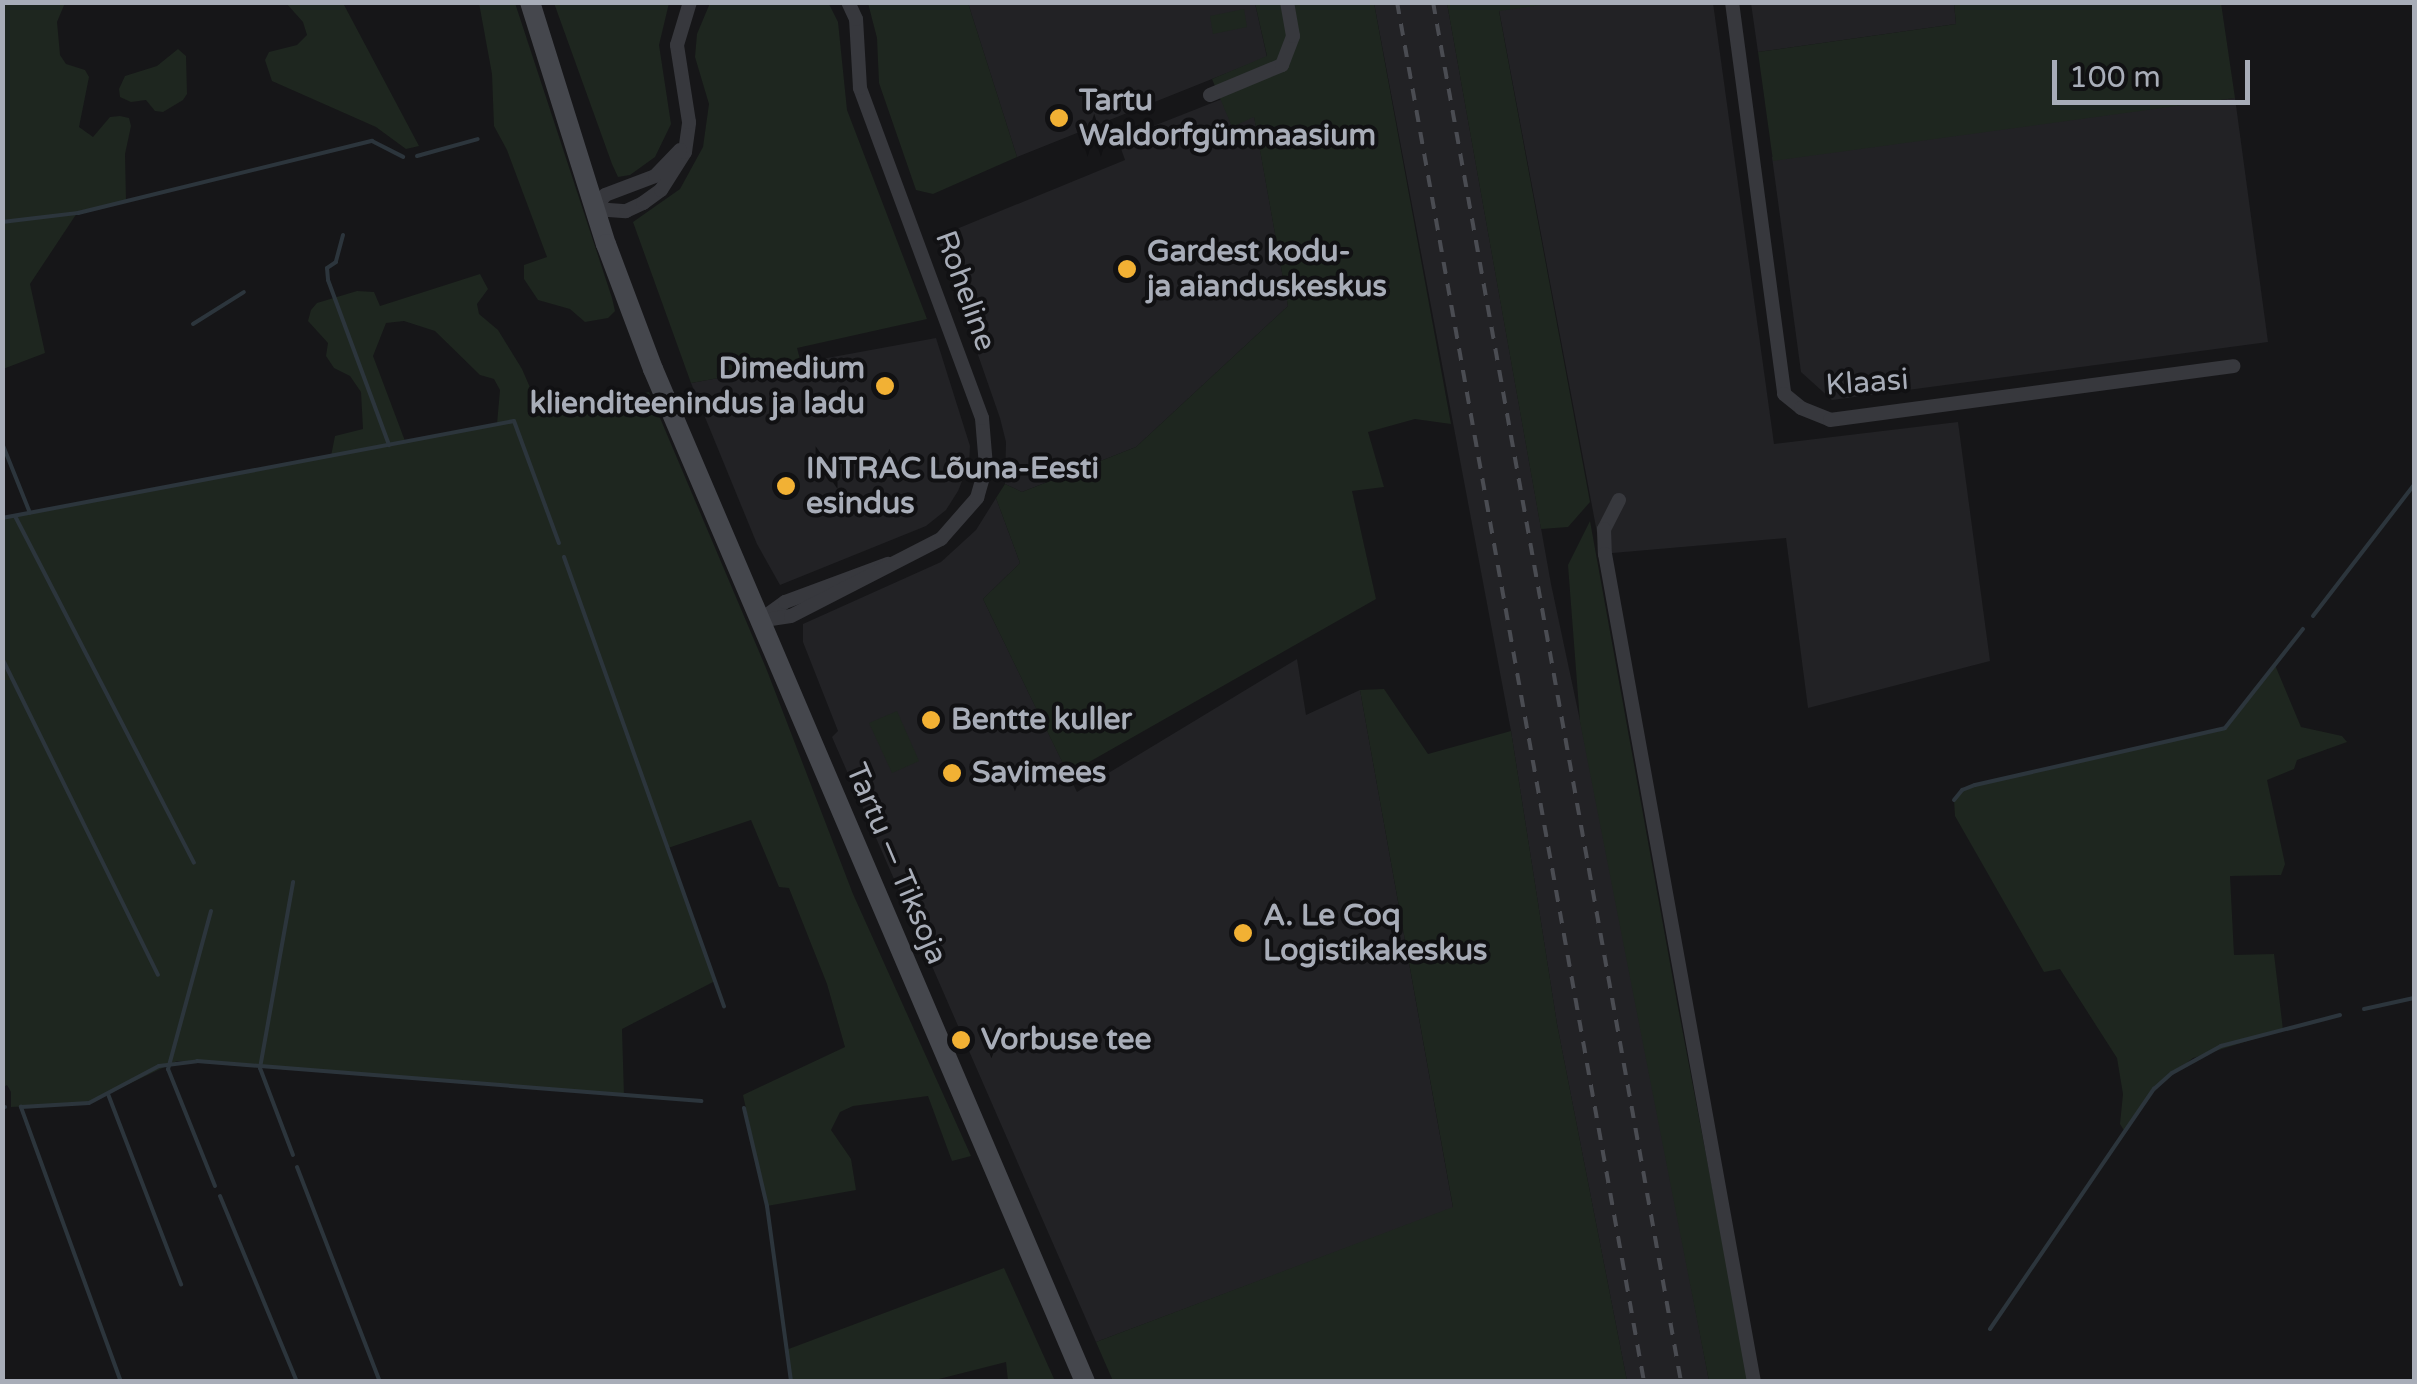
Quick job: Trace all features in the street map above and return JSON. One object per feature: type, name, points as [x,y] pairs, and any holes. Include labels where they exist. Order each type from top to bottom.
[{"type":"main road","name":"Tartu — Tiksoja","points":[[530,2],[595,210],[654,369],[758,622],[1085,1382]]},
{"type":"street","points":[[595,210],[626,210],[661,190],[676,170],[687,142],[688,108],[677,44],[690,2]]},
{"type":"street","name":"Roheline","points":[[758,622],[784,602],[872,566],[894,563],[941,539],[977,498],[986,466],[986,435],[860,88],[856,20],[848,2]]},
{"type":"street","points":[[1210,95],[1282,65],[1292,36],[1287,2]]},
{"type":"street","name":"Klaasi","points":[[1732,2],[1784,394],[1802,408],[1830,420],[2232,366]]},
{"type":"street","points":[[595,210],[606,196],[656,176],[687,142]]},
{"type":"street","points":[[577,156],[595,178],[620,192]]},
{"type":"street","points":[[1619,500],[1604,529],[1605,554],[1754,1382]]},
{"type":"shaded area","points":[[827,2],[830,6],[838,22],[847,110],[927,319],[797,348],[801,363],[691,383],[633,222],[680,189],[703,147],[709,104],[695,57],[697,34],[710,3]]},
{"type":"shaded area","points":[[1555,2],[1713,3],[1774,444],[1958,422],[1990,661],[1808,708],[1786,538],[1601,554],[1499,10]]},
{"type":"shaded area","points":[[2,3],[65,3],[57,22],[60,55],[66,64],[85,70],[89,77],[79,127],[93,137],[110,117],[129,118],[131,126],[125,154],[126,201],[77,213],[30,284],[45,353],[3,369]]},
{"type":"shaded area","points":[[286,3],[343,3],[419,146],[406,149],[376,127],[272,81],[265,60],[269,52],[297,45],[307,35],[303,22]]},
{"type":"shaded area","points":[[479,3],[515,3],[612,298],[615,311],[608,318],[585,322],[570,309],[538,300],[524,279],[524,265],[547,257],[507,150],[494,126],[492,74]]},
{"type":"shaded area","points":[[554,3],[669,3],[659,45],[671,124],[655,157],[630,175],[618,177],[612,164]]},
{"type":"shaded area","points":[[868,3],[968,3],[1017,157],[933,194],[916,190],[879,83],[877,38]]},
{"type":"shaded area","name":"Tartu Waldorfgümnaasium","points":[[968,3],[1255,3],[1267,57],[1017,157]]},
{"type":"shaded area","points":[[1255,3],[1374,3],[1451,424],[1415,419],[1368,432],[1384,487],[1352,491],[1376,599],[1068,774],[983,599],[1020,563],[996,498],[1005,484],[1022,492],[1136,447],[1288,306],[1254,117],[1232,127],[1212,79],[1267,56]]},
{"type":"shaded area","points":[[1374,3],[1447,3],[1551,584],[1612,871],[1709,1381],[1627,1381],[1557,1024],[1511,731]]},
{"type":"shaded area","points":[[1447,3],[1555,3],[1499,11],[1590,502],[1568,527],[1541,529]]},
{"type":"shaded area","points":[[1751,3],[1954,3],[1956,24],[1758,52]]},
{"type":"shaded area","points":[[1954,3],[2221,3],[2235,98],[1773,161],[1758,52],[1956,24]]},
{"type":"shaded area","points":[[1244,9],[1247,27],[1213,34],[1210,16]]},
{"type":"shaded area","points":[[178,49],[186,56],[187,94],[183,100],[163,112],[155,111],[146,100],[131,102],[120,97],[125,76],[157,66]]},
{"type":"shaded area","points":[[2235,98],[2268,342],[1832,400],[1801,372],[1772,157]]},
{"type":"shaded area","points":[[1222,99],[1232,126],[1254,116],[1288,306],[1136,447],[1022,492],[1005,484],[1006,442],[1000,418],[937,237],[1125,160],[1118,140]]},
{"type":"shaded area","points":[[480,274],[488,289],[477,304],[479,314],[498,330],[522,369],[535,399],[533,417],[649,392],[766,668],[853,894],[971,1156],[952,1161],[928,1096],[853,1106],[840,1112],[831,1130],[851,1159],[856,1190],[767,1206],[743,1095],[845,1047],[827,984],[789,888],[779,887],[751,820],[668,848],[715,981],[622,1029],[624,1096],[177,1061],[89,1103],[11,1107],[11,1092],[7,1085],[2,1088],[3,518],[331,456],[335,436],[363,429],[361,392],[350,376],[334,368],[326,356],[328,343],[308,321],[311,310],[317,303],[357,291],[374,292],[380,306]],"holes":[[[404,321],[435,331],[480,375],[494,379],[500,390],[497,424],[405,441],[373,356],[386,323]]]},
{"type":"shaded area","points":[[936,338],[970,446],[969,464],[946,510],[926,526],[780,585],[757,544],[691,383]]},
{"type":"shaded area","points":[[996,498],[1020,563],[983,599],[1077,792],[1297,659],[1306,715],[1360,690],[1453,1208],[1096,1342],[832,737],[838,731],[803,642],[803,624],[941,562],[976,530]]},
{"type":"shaded area","points":[[1590,521],[1749,1381],[1709,1381],[1580,722],[1568,565]]},
{"type":"shaded area","points":[[2275,665],[2301,727],[2342,736],[2347,742],[2297,760],[2294,769],[2267,780],[2285,864],[2281,875],[2230,876],[2234,955],[2274,954],[2283,1030],[2193,1058],[2154,1089],[2125,1132],[2120,1124],[2123,1094],[2117,1058],[2060,969],[2044,972],[1955,816],[1954,800],[1962,790],[1976,785],[2225,728]]},
{"type":"shaded area","points":[[1384,689],[1428,754],[1511,731],[1557,1024],[1627,1381],[1113,1381],[1096,1342],[1453,1207],[1360,690]]},
{"type":"shaded area","points":[[897,711],[919,761],[892,773],[869,723]]},
{"type":"shaded area","points":[[1004,1268],[1055,1381],[1008,1381],[1006,1362],[931,1381],[791,1381],[786,1350]]},
{"type":"waterway","points":[[417,156],[478,139]]},
{"type":"waterway","points":[[2,222],[78,213],[372,141],[403,157]]},
{"type":"waterway","points":[[343,235],[336,262],[327,268],[328,280],[389,445]]},
{"type":"waterway","points":[[193,324],[244,292]]},
{"type":"waterway","points":[[2,518],[514,421],[559,543]]},
{"type":"waterway","points":[[2,443],[30,513]]},
{"type":"waterway","points":[[2313,616],[2414,485]]},
{"type":"waterway","points":[[15,516],[194,863]]},
{"type":"waterway","points":[[564,557],[724,1006]]},
{"type":"waterway","points":[[1954,800],[1962,790],[1975,785],[2225,728],[2303,629]]},
{"type":"waterway","points":[[2,658],[158,975]]},
{"type":"waterway","points":[[293,882],[260,1068],[293,1155]]},
{"type":"waterway","points":[[211,911],[168,1069],[215,1186]]},
{"type":"waterway","points":[[2364,1009],[2414,998]]},
{"type":"waterway","points":[[1990,1329],[2154,1089],[2172,1073],[2221,1046],[2340,1015]]},
{"type":"waterway","points":[[121,1382],[21,1107],[89,1103],[159,1066],[197,1061],[701,1101]]},
{"type":"waterway","points":[[108,1094],[181,1284]]},
{"type":"waterway","points":[[744,1108],[767,1206],[791,1382]]},
{"type":"waterway","points":[[297,1167],[380,1382]]},
{"type":"waterway","points":[[220,1196],[297,1382]]},
{"type":"railway","points":[[1397,2],[1644,1382]]},
{"type":"railway","points":[[1433,2],[1681,1382]]},
{"type":"place","name":"Tartu Waldorfgümnaasium","points":[[1059,118]]},
{"type":"place","name":"Gardest kodu- ja aianduskeskus","points":[[1127,269]]},
{"type":"place","name":"Dimedium klienditeenindus ja ladu","points":[[885,386]]},
{"type":"place","name":"INTRAC Lõuna-Eesti esindus","points":[[786,486]]},
{"type":"place","name":"Bentte kuller","points":[[931,720]]},
{"type":"place","name":"Savimees","points":[[952,773]]},
{"type":"place","name":"A. Le Coq Logistikakeskus","points":[[1243,933]]},
{"type":"place","name":"Vorbuse tee","points":[[961,1040]]}]
